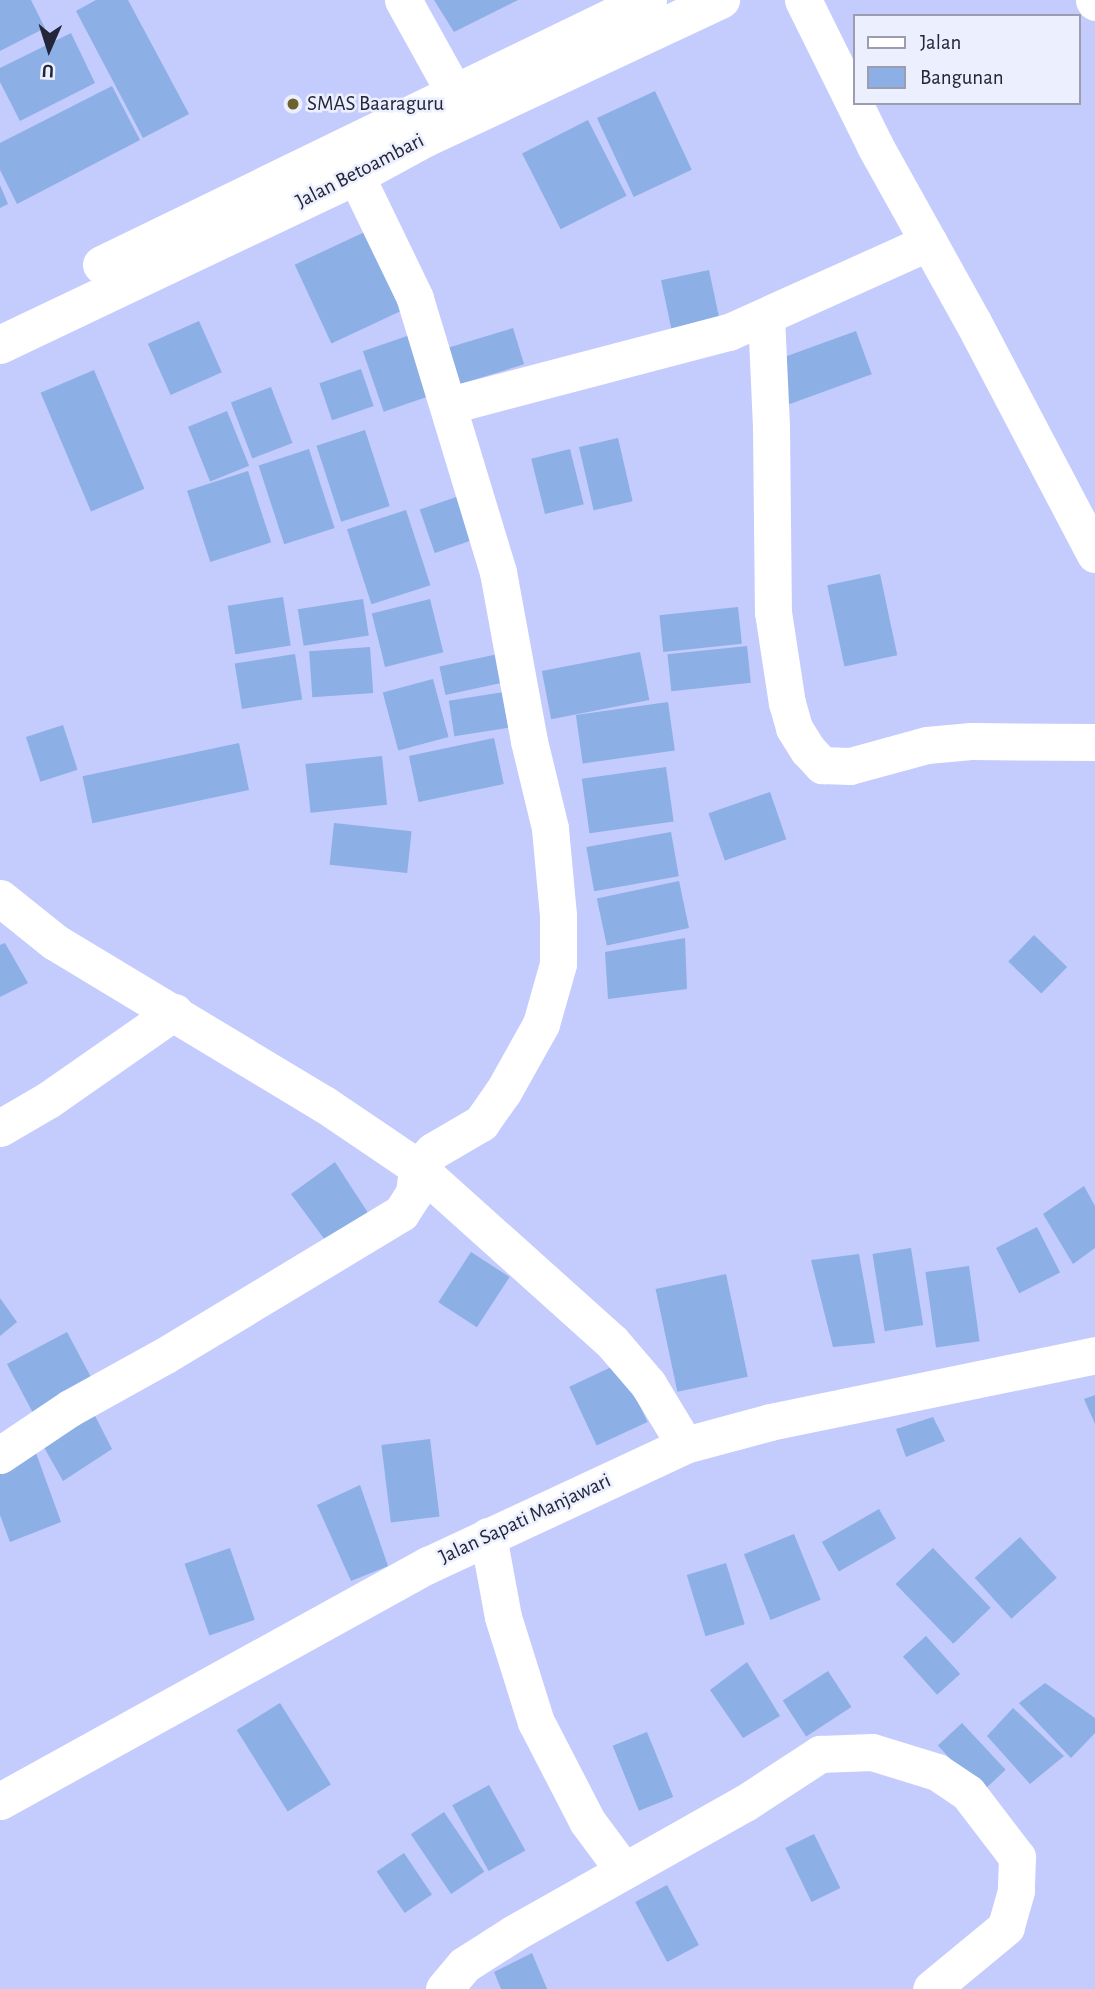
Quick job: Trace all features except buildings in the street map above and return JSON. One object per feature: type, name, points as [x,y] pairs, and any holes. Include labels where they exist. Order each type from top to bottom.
[{"type":"main road","name":"Jalan Betoambari","points":[[0,315],[648,0]]},
{"type":"main road","name":"Jalan Betoambari","points":[[0,345],[356,176],[426,138],[721,0]]},
{"type":"street","points":[[403,0],[454,92]]},
{"type":"street","points":[[803,0],[853,101]]},
{"type":"street","points":[[855,105],[1095,554]]},
{"type":"street","points":[[0,1455],[70,1408],[164,1356],[401,1213],[414,1193],[417,1167],[433,1151],[481,1123],[503,1092],[541,1024],[558,964],[558,915],[550,828],[529,741],[498,572],[450,405],[415,298],[356,176]]},
{"type":"street","points":[[450,405],[729,332],[929,242]]},
{"type":"street","points":[[766,316],[771,426],[773,612],[787,703],[794,728],[808,750],[822,765],[850,766],[927,745],[971,741],[1095,742]]},
{"type":"street","points":[[0,898],[55,942],[324,1104],[417,1167],[612,1342],[648,1384],[685,1445]]},
{"type":"street","points":[[0,1128],[48,1100],[174,1012]]},
{"type":"street","name":"Jalan Sapati Manjawari","points":[[0,1801],[428,1565],[685,1445],[770,1423],[1095,1355]]},
{"type":"street","points":[[488,1536],[503,1617],[536,1722],[587,1821],[624,1871]]},
{"type":"street","points":[[444,1989],[464,1965],[745,1803],[820,1754],[872,1752],[937,1772],[968,1793],[1017,1857],[1016,1880],[1006,1927],[931,1989]]},
{"type":"place","name":"SMAS Baaraguru","points":[[293,104]]}]
